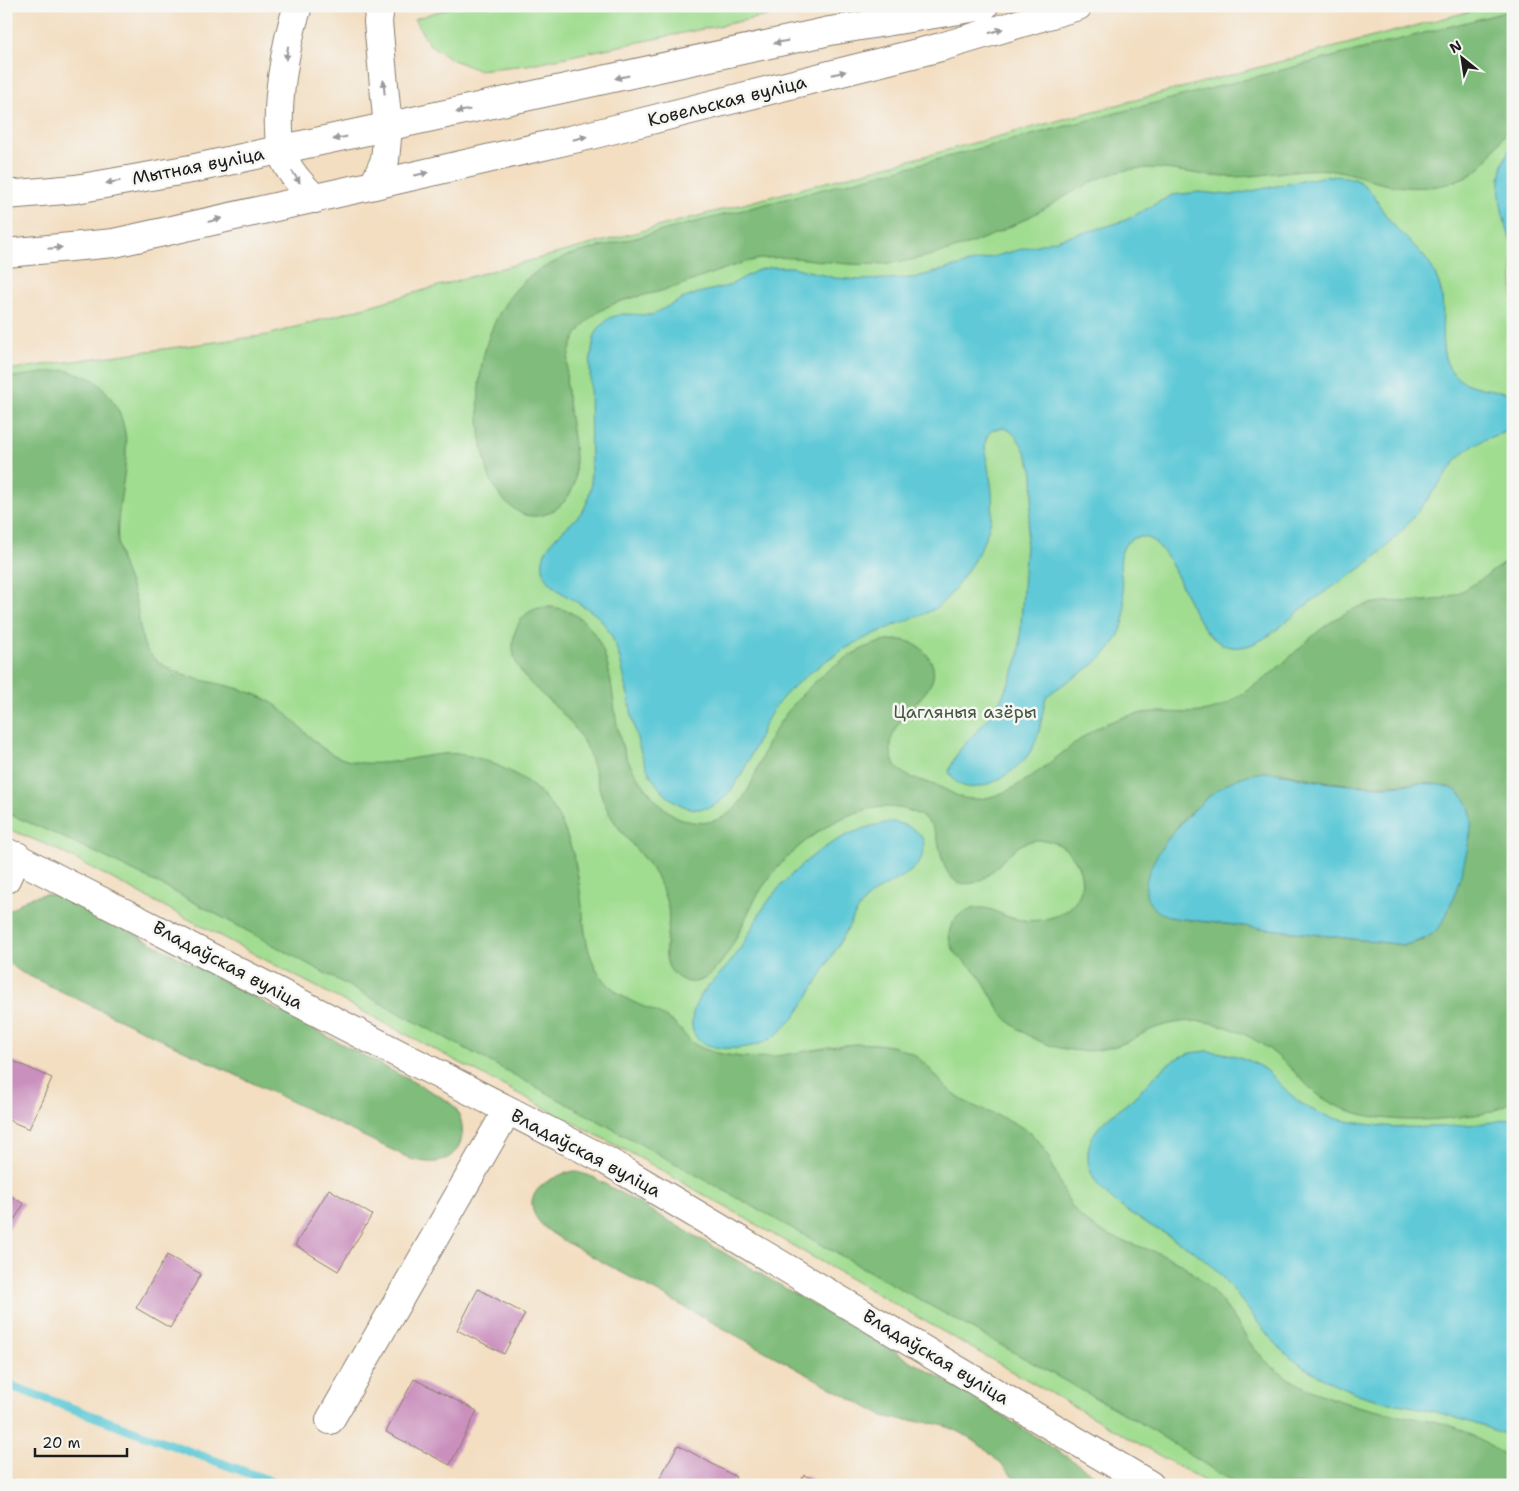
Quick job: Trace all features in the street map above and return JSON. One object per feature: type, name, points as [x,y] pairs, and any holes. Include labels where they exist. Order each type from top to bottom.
[{"type":"main road","points":[[298,6],[290,30],[280,97],[281,150],[295,178],[316,199]]},
{"type":"main road","points":[[6,252],[114,243],[374,186],[385,160],[388,128],[378,22],[380,6]]},
{"type":"main road","name":"Мытная вуліца","points":[[6,195],[76,189],[281,150],[830,31],[984,6]]},
{"type":"main road","name":"Ковельская вуліца","points":[[374,186],[591,135],[941,47],[1078,6]]},
{"type":"main road","name":"Владаўская вуліца","points":[[10,862],[607,1161],[696,1212],[1150,1485]]},
{"type":"main road","points":[[330,1420],[507,1111]]},
{"type":"green space","points":[[456,6],[835,6],[771,15],[527,65],[478,70],[451,59],[429,44],[414,19]]},
{"type":"green space","name":"Цагляныя азёры","points":[[1490,6],[1513,6],[1513,1485],[1211,1485],[638,1157],[54,848],[6,828],[6,370],[268,335],[491,271]]},
{"type":"green space","points":[[1513,10],[1513,126],[1481,167],[1467,177],[1434,186],[1410,187],[1387,185],[1349,173],[1320,169],[1232,177],[1162,169],[1134,169],[1098,179],[990,236],[964,246],[924,257],[899,262],[862,265],[798,258],[770,258],[736,265],[665,290],[628,299],[610,306],[593,316],[578,333],[570,351],[567,372],[567,393],[575,458],[575,478],[570,494],[565,501],[551,512],[543,515],[522,514],[499,495],[490,478],[484,454],[478,401],[485,349],[494,324],[506,302],[523,282],[539,270],[569,255]]},
{"type":"green space","points":[[65,370],[97,382],[112,400],[122,419],[126,453],[119,508],[119,553],[134,595],[142,639],[154,659],[184,675],[233,687],[269,701],[280,708],[317,743],[338,757],[363,763],[385,763],[430,755],[462,754],[492,763],[520,777],[545,798],[563,826],[574,857],[585,933],[591,958],[606,982],[617,992],[674,1023],[690,1041],[698,1046],[723,1054],[742,1057],[763,1057],[852,1044],[874,1044],[895,1047],[914,1055],[959,1098],[1022,1127],[1031,1134],[1045,1150],[1072,1206],[1090,1224],[1117,1238],[1174,1260],[1194,1274],[1226,1307],[1258,1353],[1279,1372],[1308,1389],[1340,1401],[1457,1428],[1513,1458],[1513,1485],[1237,1485],[1144,1425],[565,1103],[145,877],[99,854],[6,813],[6,378]]},
{"type":"green space","points":[[1513,558],[1513,1101],[1490,1112],[1429,1120],[1389,1119],[1369,1116],[1333,1104],[1317,1094],[1269,1049],[1242,1033],[1212,1023],[1190,1021],[1167,1025],[1150,1030],[1127,1042],[1112,1047],[1081,1051],[1052,1046],[1024,1033],[1005,1018],[979,976],[955,952],[950,942],[950,928],[953,922],[963,913],[978,908],[996,911],[1020,920],[1042,920],[1064,912],[1075,903],[1080,892],[1079,868],[1073,857],[1064,848],[1052,842],[1039,840],[1028,842],[1011,852],[983,879],[974,883],[959,884],[944,865],[937,836],[932,827],[925,819],[913,812],[893,807],[872,808],[851,814],[812,836],[794,851],[767,881],[721,963],[710,974],[699,981],[687,982],[674,974],[666,960],[669,916],[661,886],[609,813],[602,798],[590,757],[581,738],[564,715],[533,686],[519,669],[513,648],[514,636],[519,623],[527,613],[538,608],[562,609],[584,622],[593,632],[605,657],[621,742],[632,769],[653,797],[669,812],[684,820],[707,822],[728,814],[742,800],[776,729],[788,711],[820,678],[838,663],[857,651],[877,643],[904,640],[920,647],[926,653],[933,667],[933,679],[927,690],[899,723],[893,736],[891,751],[895,765],[908,776],[936,785],[960,797],[982,799],[1000,794],[1019,785],[1088,734],[1110,722],[1144,713],[1201,712],[1223,706],[1270,675],[1324,627],[1357,608],[1382,602],[1431,600],[1454,595],[1471,586]],"holes":[[[1280,772],[1365,785],[1417,783],[1471,832],[1463,863],[1424,940],[1404,945],[1175,918],[1168,839],[1184,818],[1211,795]]]},
{"type":"green space","points":[[44,894],[65,897],[436,1094],[451,1104],[459,1116],[462,1124],[462,1133],[458,1148],[446,1159],[437,1162],[413,1160],[21,972],[6,961],[6,913],[26,899]]},
{"type":"green space","points":[[574,1171],[593,1177],[973,1397],[1111,1485],[1021,1485],[983,1448],[962,1433],[937,1424],[883,1416],[566,1242],[542,1225],[532,1208],[532,1199],[541,1186],[549,1180]]},
{"type":"water","points":[[1513,144],[1513,245],[1501,207],[1500,181],[1506,156]]},
{"type":"water","points":[[1327,176],[1348,177],[1365,186],[1395,227],[1430,265],[1436,275],[1442,298],[1443,343],[1447,364],[1458,379],[1465,383],[1480,388],[1513,394],[1513,430],[1489,438],[1468,449],[1456,461],[1411,520],[1380,553],[1312,601],[1271,634],[1243,647],[1221,644],[1205,629],[1191,606],[1168,559],[1155,542],[1138,537],[1132,539],[1124,546],[1121,555],[1120,564],[1125,611],[1124,621],[1115,642],[1107,652],[1088,668],[1046,697],[1036,742],[1021,763],[1000,779],[989,784],[966,787],[956,782],[949,772],[952,763],[1002,697],[1019,656],[1026,548],[1032,504],[1033,474],[1022,446],[1018,439],[1007,429],[994,430],[986,439],[985,446],[992,496],[992,514],[989,526],[974,560],[949,596],[936,608],[876,633],[844,649],[796,685],[784,696],[770,715],[738,780],[727,795],[714,805],[699,809],[681,805],[667,796],[656,784],[641,753],[620,660],[611,635],[594,613],[555,588],[543,571],[543,560],[550,544],[576,519],[586,505],[591,488],[590,363],[594,337],[599,328],[609,318],[622,314],[651,315],[682,299],[728,286],[758,270],[772,267],[793,267],[835,278],[860,280],[913,278],[1108,226],[1126,220],[1172,195],[1199,192],[1231,195]]},
{"type":"water","points":[[1263,772],[1359,786],[1430,784],[1447,787],[1461,795],[1466,800],[1471,814],[1470,838],[1451,904],[1440,926],[1433,934],[1404,945],[1175,918],[1154,908],[1146,892],[1149,872],[1160,850],[1177,828],[1196,808],[1230,782]]},
{"type":"water","points":[[893,822],[905,825],[920,835],[924,846],[919,861],[907,874],[873,894],[862,904],[795,1017],[780,1032],[753,1046],[718,1048],[707,1045],[698,1039],[693,1031],[692,1020],[697,1002],[737,953],[762,910],[774,894],[802,864],[836,841],[854,832]]},
{"type":"water","points":[[1207,1051],[1229,1054],[1251,1061],[1264,1069],[1295,1099],[1307,1107],[1327,1116],[1351,1122],[1378,1126],[1437,1127],[1513,1118],[1513,1437],[1443,1414],[1361,1395],[1309,1370],[1292,1358],[1263,1329],[1211,1265],[1195,1252],[1134,1215],[1104,1193],[1094,1180],[1089,1166],[1089,1148],[1095,1132],[1169,1064],[1188,1054]]},
{"type":"building","points":[[6,1058],[52,1078],[29,1129],[6,1119]]},
{"type":"building","points":[[329,1189],[372,1215],[338,1271],[295,1245]]},
{"type":"building","points":[[6,1193],[24,1204],[6,1233]]},
{"type":"building","points":[[167,1255],[201,1274],[170,1328],[136,1308]]},
{"type":"building","points":[[478,1289],[525,1314],[504,1354],[457,1330]]},
{"type":"building","points":[[414,1379],[477,1411],[450,1465],[386,1432]]},
{"type":"building","points":[[678,1445],[736,1477],[732,1485],[656,1485]]},
{"type":"building","points":[[804,1475],[823,1485],[799,1485]]},
{"type":"waterway","points":[[6,1384],[281,1485]]}]
